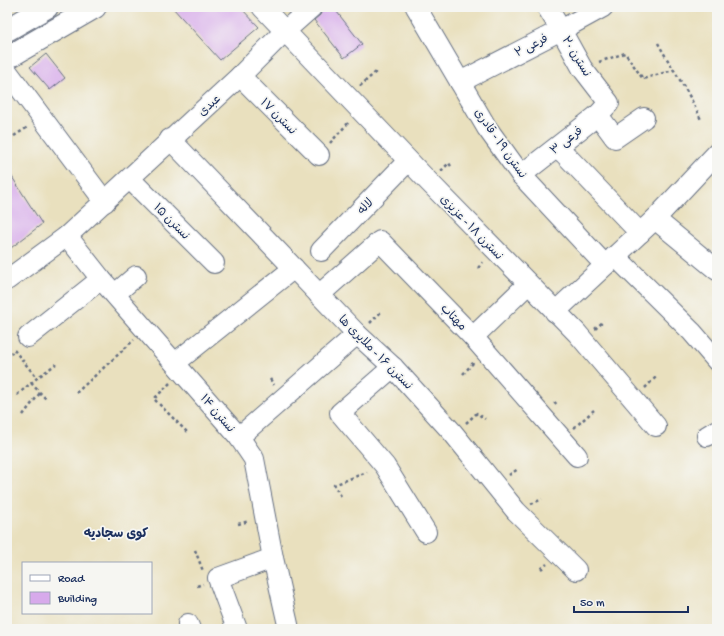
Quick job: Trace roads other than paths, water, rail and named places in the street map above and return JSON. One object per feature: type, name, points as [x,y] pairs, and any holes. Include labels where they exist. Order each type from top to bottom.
[{"type":"main road","points":[[7,30],[47,7]]},
{"type":"main road","points":[[7,58],[94,7]]},
{"type":"street","name":"نسترن ۱۸ - عزیزی","points":[[262,7],[408,161],[577,333],[656,426]]},
{"type":"street","name":"عبدی","points":[[7,280],[67,236],[105,202],[312,7]]},
{"type":"street","name":"نسترن ۱۹ - قادری","points":[[416,7],[488,128],[521,175],[610,260],[692,332],[717,361]]},
{"type":"street","name":"نسترن ۲۰","points":[[547,7],[604,109],[616,138],[644,118]]},
{"type":"street","name":"فرعی ۲","points":[[460,82],[602,7]]},
{"type":"street","points":[[7,71],[105,202]]},
{"type":"street","name":"نسترن ۱۷","points":[[240,76],[319,156]]},
{"type":"street","name":"فرعی ۳","points":[[521,175],[604,109]]},
{"type":"street","name":"نسترن ۱۶ - ملایری ها","points":[[170,140],[358,334],[393,367],[453,433],[516,511],[576,570]]},
{"type":"street","points":[[558,147],[640,233]]},
{"type":"street","points":[[555,312],[655,219],[717,153]]},
{"type":"street","name":"لاله","points":[[322,250],[408,161]]},
{"type":"street","name":"نسترن ۱۵","points":[[130,179],[214,263]]},
{"type":"street","points":[[655,219],[717,269]]},
{"type":"street","name":"نسترن ۱۴","points":[[67,236],[101,279],[179,367],[239,438],[254,459],[273,558],[289,629]]},
{"type":"street","name":"مهتاب","points":[[320,295],[380,241],[473,337],[577,456]]},
{"type":"street","points":[[179,367],[294,268]]},
{"type":"street","points":[[115,294],[136,276]]},
{"type":"street","points":[[28,338],[101,279]]},
{"type":"street","points":[[473,337],[528,284]]},
{"type":"street","points":[[239,438],[358,334]]},
{"type":"street","points":[[393,367],[340,413],[385,466],[426,532]]},
{"type":"street","points":[[237,629],[218,578],[273,558]]},
{"type":"district","name":"کوی سجادیه","points":[[116,532]]}]
